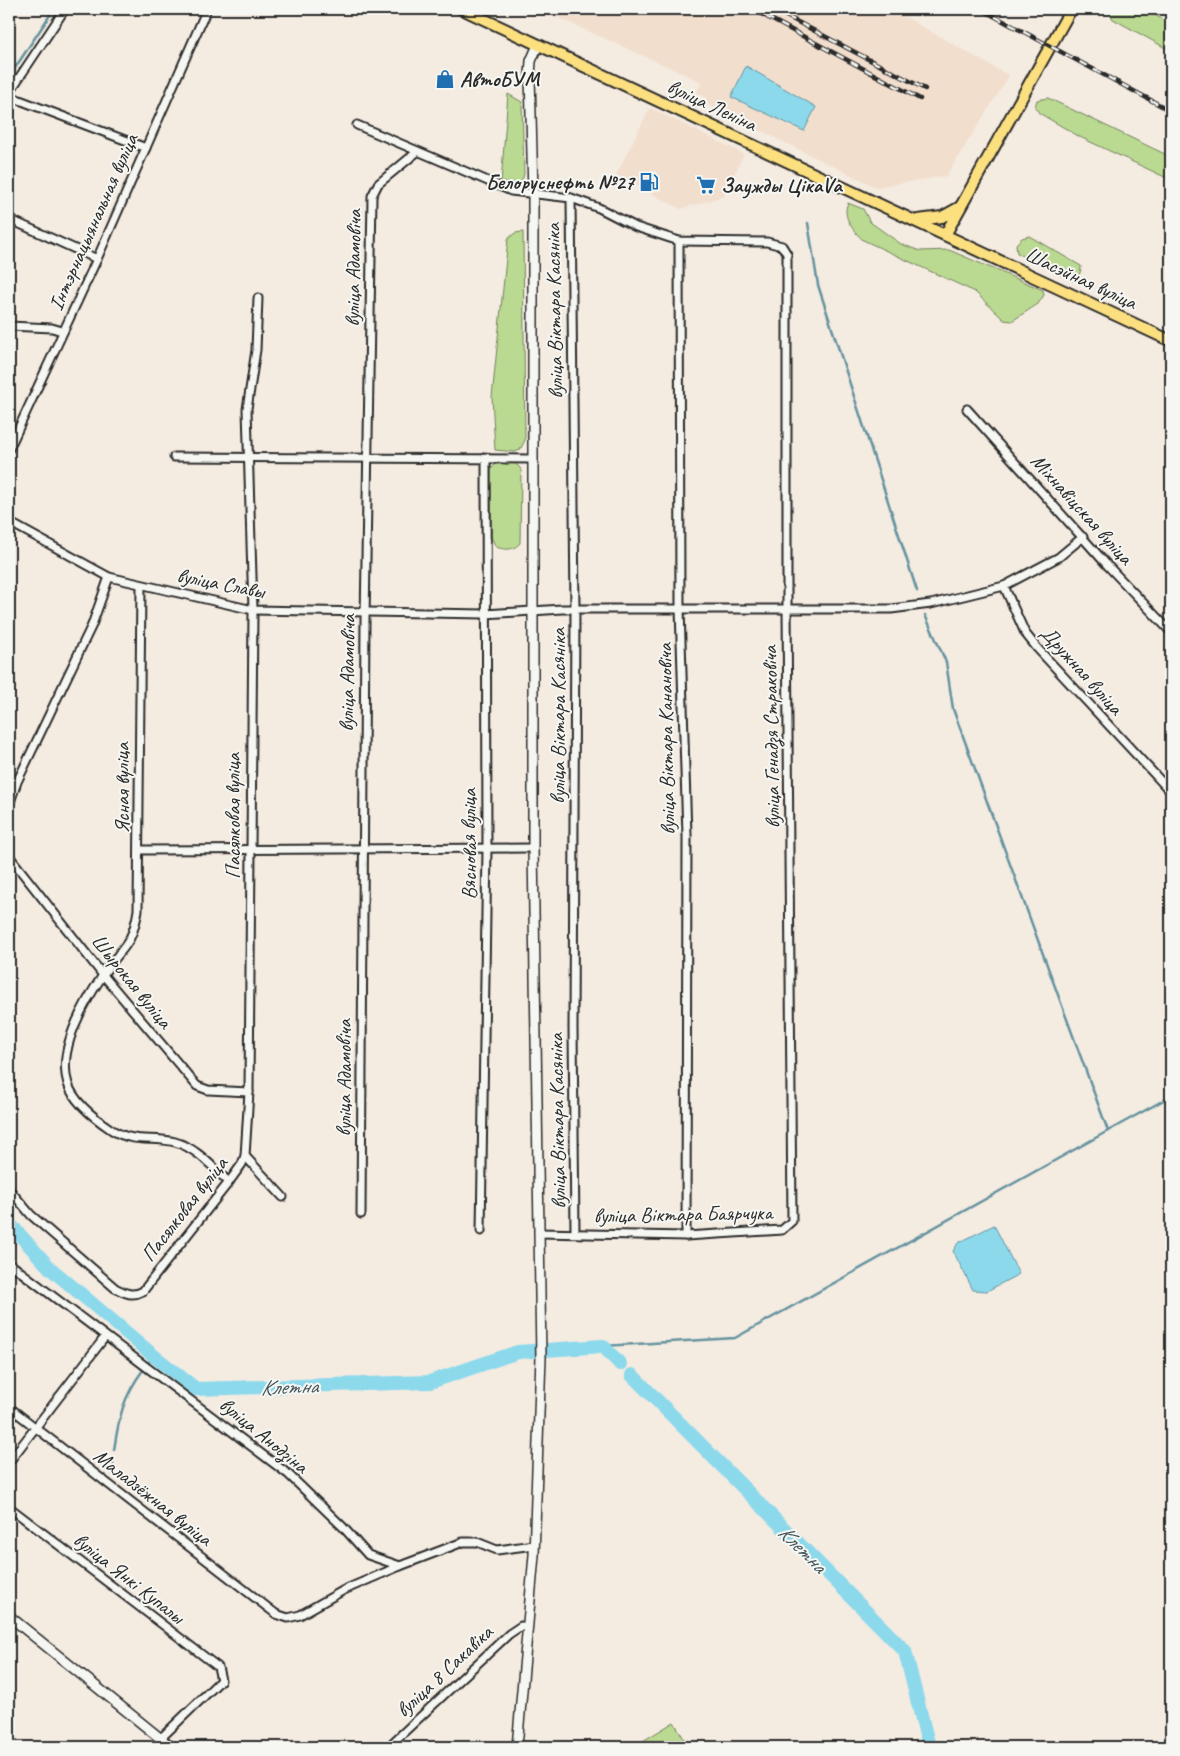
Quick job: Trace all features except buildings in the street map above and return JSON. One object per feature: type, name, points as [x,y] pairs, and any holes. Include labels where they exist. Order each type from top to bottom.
[{"type":"main road","name":"вуліца Леніна","points":[[462,9],[946,235]]},
{"type":"main road","points":[[946,235],[1071,9]]},
{"type":"main road","points":[[913,220],[942,217],[963,204]]},
{"type":"main road","name":"Шасэйная вуліца","points":[[946,235],[1171,341]]},
{"type":"street","points":[[65,9],[9,94],[146,148]]},
{"type":"street","name":"Інтэрнацыянальная вуліца","points":[[9,449],[97,259],[207,9]]},
{"type":"street","points":[[518,1747],[534,1545],[541,1357],[533,848],[533,193],[530,68],[538,45]]},
{"type":"street","points":[[357,125],[511,191],[571,198],[600,208],[636,227],[679,241]]},
{"type":"street","name":"вуліца Адамовіча","points":[[362,1214],[365,612],[372,196],[378,184],[417,152]]},
{"type":"street","name":"вуліца Віктара Касяніка","points":[[571,198],[575,609],[573,1028],[576,1233]]},
{"type":"street","points":[[9,219],[97,259]]},
{"type":"street","name":"вуліца Генадзя Страковіча","points":[[679,241],[767,242],[782,246],[787,254],[787,609],[792,1221]]},
{"type":"street","name":"вуліца Віктара Канановіча","points":[[679,241],[680,608],[686,835],[686,1236]]},
{"type":"street","name":"Пасялковая вуліца","points":[[9,1189],[31,1215],[115,1288],[127,1294],[136,1295],[143,1291],[229,1182],[242,1164],[245,1156],[249,1092],[252,610],[250,456],[247,409],[256,350],[258,298]]},
{"type":"street","points":[[9,326],[52,328],[62,331]]},
{"type":"street","name":"Міхнавіцская вуліца","points":[[967,409],[1171,632]]},
{"type":"street","points":[[174,457],[486,457],[532,459]]},
{"type":"street","name":"Вясновая вуліца","points":[[481,1232],[487,850],[486,457]]},
{"type":"street","name":"вуліца Славы","points":[[9,522],[109,577],[252,610],[485,614],[532,613],[575,609],[892,609],[931,604],[1004,586]]},
{"type":"street","points":[[1004,586],[1059,556],[1083,536]]},
{"type":"street","points":[[9,805],[17,782],[92,625],[109,577]]},
{"type":"street","name":"Ясная вуліца","points":[[102,977],[128,945],[135,931],[138,910],[141,585]]},
{"type":"street","name":"Дружная вуліца","points":[[1004,586],[1025,633],[1037,648],[1171,792]]},
{"type":"street","points":[[140,850],[487,850],[533,848]]},
{"type":"street","name":"Шырокая вуліца","points":[[10,859],[102,977],[197,1086],[208,1090],[249,1092]]},
{"type":"street","name":"Шырокая вуліца","points":[[102,977],[70,1036],[66,1058],[68,1085],[93,1118],[117,1133],[129,1138],[173,1141],[191,1148],[229,1182]]},
{"type":"street","points":[[245,1156],[283,1198]]},
{"type":"street","name":"вуліца Віктара Баярчука","points":[[540,1233],[686,1236],[782,1230],[792,1221]]},
{"type":"street","name":"вуліца Анодзіна","points":[[9,1263],[288,1474],[343,1527],[368,1555],[400,1566]]},
{"type":"street","points":[[9,1462],[106,1337]]},
{"type":"street","name":"Маладзёжная вуліца","points":[[9,1407],[276,1614],[288,1618],[300,1616],[344,1590],[400,1566]]},
{"type":"street","name":"вуліца Янкі Купалы","points":[[9,1507],[218,1667],[221,1680],[161,1738]]},
{"type":"street","points":[[400,1566],[464,1542],[477,1542],[497,1550],[534,1545]]},
{"type":"street","points":[[9,1616],[171,1747]]},
{"type":"street","name":"вуліца 8 Сакавіка","points":[[388,1747],[509,1634],[517,1628],[527,1627]]},
{"type":"shaded area","points":[[539,9],[891,9],[1009,76],[946,176],[876,187],[704,103],[706,98],[696,93],[702,82]]},
{"type":"shaded area","points":[[650,108],[744,154],[724,196],[681,209],[616,175]]},
{"type":"green space","points":[[1107,9],[1144,9],[1171,24],[1171,51],[1113,19]]},
{"type":"green space","points":[[508,94],[522,102],[524,174],[521,183],[501,183]]},
{"type":"green space","points":[[1048,98],[1171,157],[1171,180],[1080,137],[1039,113],[1035,107],[1037,100]]},
{"type":"green space","points":[[848,203],[863,209],[870,222],[901,244],[920,251],[949,250],[1043,290],[1044,295],[1038,304],[1012,321],[1004,320],[975,292],[863,240],[852,228],[847,218],[846,208]]},
{"type":"green space","points":[[523,232],[525,440],[520,450],[515,452],[495,450],[492,397],[508,239],[515,233]]},
{"type":"green space","points":[[1029,236],[1081,266],[1078,276],[1073,281],[1017,253],[1016,244],[1022,238]]},
{"type":"green space","points":[[498,462],[515,463],[521,469],[520,543],[509,549],[496,547],[491,537],[491,469]]},
{"type":"green space","points":[[674,1722],[689,1747],[633,1747]]},
{"type":"water","points":[[746,66],[816,107],[804,131],[731,97]]},
{"type":"water","points":[[994,1225],[1019,1274],[987,1291],[973,1290],[953,1251],[958,1243]]},
{"type":"waterway","points":[[9,77],[54,9]]},
{"type":"waterway","points":[[808,223],[818,285],[917,591]]},
{"type":"waterway","points":[[925,615],[946,662],[953,709],[1108,1131]]},
{"type":"waterway","points":[[603,1346],[735,1338],[1171,1096]]},
{"type":"waterway","name":"Клетна","points":[[9,1223],[50,1268],[196,1389],[430,1382],[518,1352],[603,1346],[620,1364]]},
{"type":"waterway","name":"Клетна","points":[[149,1362],[154,1356]]},
{"type":"waterway","points":[[114,1450],[126,1398],[143,1370]]},
{"type":"waterway","name":"Клетна","points":[[632,1375],[905,1651],[929,1747]]},
{"type":"waterway","points":[[113,1459],[113,1474]]},
{"type":"railway","points":[[752,9],[920,99]]},
{"type":"railway","points":[[773,9],[925,89]]},
{"type":"railway","points":[[981,9],[1171,111]]},
{"type":"place","name":"АвтоБУМ","points":[[445,79]]},
{"type":"place","name":"Белоруснефть №27","points":[[649,182]]},
{"type":"place","name":"Заужды ЦікаVа","points":[[706,185]]}]
